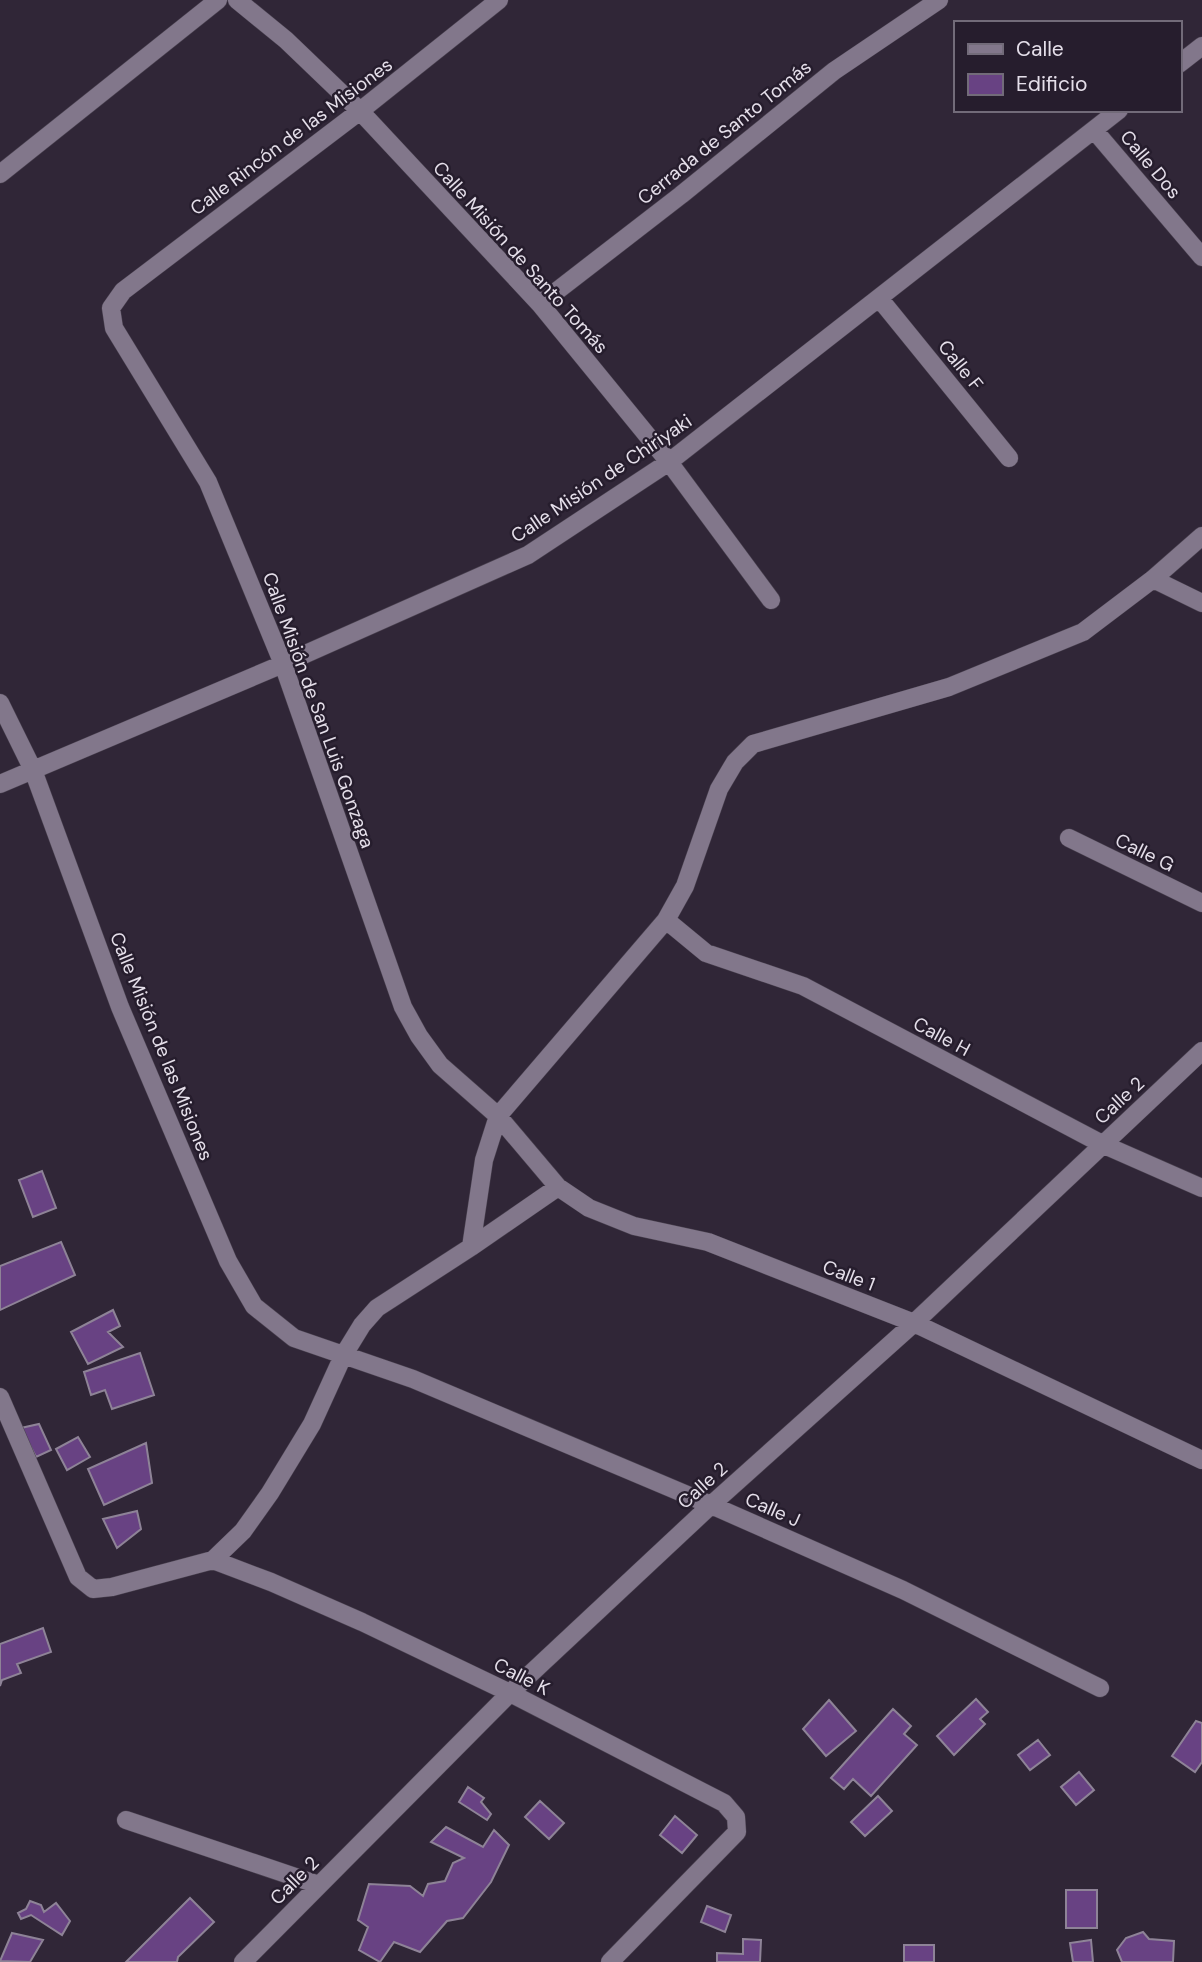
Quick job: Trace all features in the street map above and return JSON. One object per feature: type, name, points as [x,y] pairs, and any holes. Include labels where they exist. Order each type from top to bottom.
[{"type":"street","points":[[0,174],[218,0]]},
{"type":"street","name":"Calle Misión de Santo Tomás","points":[[237,0],[286,40],[360,111],[540,304],[669,462],[771,600]]},
{"type":"street","name":"Calle Rincón de las Misiones","points":[[111,308],[122,291],[360,111],[499,0]]},
{"type":"street","name":"Cerrada de Santo Tomás","points":[[540,304],[681,195],[834,71],[939,0]]},
{"type":"street","points":[[1181,62],[1202,46]]},
{"type":"street","name":"Calle Misión de Chiriyaki","points":[[0,784],[283,664],[528,555],[669,462],[1116,112]]},
{"type":"street","name":"Calle Dos","points":[[1094,130],[1202,257]]},
{"type":"street","name":"Calle F","points":[[879,298],[1009,458]]},
{"type":"street","name":"Calle Misión de San Luis Gonzaga","points":[[111,308],[114,328],[208,482],[283,664],[403,1007],[419,1036],[440,1065],[498,1116]]},
{"type":"street","points":[[471,1247],[484,1160],[498,1116],[666,920],[685,886],[719,789],[734,761],[752,744],[961,682],[1083,632],[1153,579],[1202,536]]},
{"type":"street","points":[[1153,579],[1202,603]]},
{"type":"street","name":"Calle Misión de las Misiones","points":[[0,703],[33,770],[120,1007],[228,1261],[254,1306],[295,1338],[343,1356]]},
{"type":"street","name":"Calle G","points":[[1069,838],[1202,903]]},
{"type":"street","name":"Calle H","points":[[666,920],[706,953],[803,986],[1102,1144],[1202,1188]]},
{"type":"street","name":"Calle 2","points":[[243,1962],[510,1693],[711,1505],[914,1323],[1202,1051]]},
{"type":"street","name":"Calle 1","points":[[498,1116],[558,1186],[589,1208],[634,1226],[708,1242],[914,1323],[1202,1460]]},
{"type":"street","points":[[0,1397],[78,1577],[93,1588],[112,1587],[213,1560],[243,1531],[270,1493],[312,1424],[343,1356],[362,1325],[377,1308],[558,1186]]},
{"type":"street","name":"Calle J","points":[[343,1356],[413,1380],[711,1505],[903,1590],[1100,1688]]},
{"type":"street","name":"Calle K","points":[[213,1560],[362,1622],[510,1693],[724,1803],[736,1817],[737,1832],[610,1962]]},
{"type":"street","points":[[127,1819],[319,1885]]},
{"type":"building","points":[[42,1171],[56,1208],[33,1217],[19,1180]]},
{"type":"building","points":[[61,1242],[75,1275],[0,1310],[0,1266]]},
{"type":"building","points":[[113,1310],[120,1326],[108,1332],[123,1347],[88,1364],[71,1332]]},
{"type":"building","points":[[140,1353],[154,1395],[112,1409],[105,1390],[91,1395],[84,1372]]},
{"type":"building","points":[[39,1424],[51,1450],[36,1457],[21,1428]]},
{"type":"building","points":[[78,1437],[90,1457],[67,1470],[56,1449]]},
{"type":"building","points":[[146,1443],[152,1483],[104,1505],[88,1469]]},
{"type":"building","points":[[137,1511],[141,1529],[117,1548],[103,1519]]},
{"type":"building","points":[[43,1628],[51,1652],[17,1664],[21,1673],[2,1680],[0,1686],[0,1644]]},
{"type":"building","points":[[976,1699],[988,1712],[980,1719],[985,1724],[954,1755],[937,1736]]},
{"type":"building","points":[[829,1700],[856,1731],[826,1756],[803,1729]]},
{"type":"building","points":[[893,1709],[911,1726],[904,1734],[917,1745],[871,1796],[853,1779],[844,1789],[831,1778]]},
{"type":"building","points":[[1196,1721],[1202,1723],[1202,1762],[1195,1772],[1172,1756]]},
{"type":"building","points":[[1038,1740],[1050,1755],[1030,1770],[1018,1755]]},
{"type":"building","points":[[1079,1772],[1094,1790],[1076,1805],[1061,1787]]},
{"type":"building","points":[[468,1787],[484,1798],[481,1802],[491,1814],[487,1820],[459,1802]]},
{"type":"building","points":[[878,1796],[892,1811],[865,1836],[851,1822]]},
{"type":"building","points":[[540,1801],[564,1823],[549,1839],[525,1817]]},
{"type":"building","points":[[675,1816],[697,1835],[682,1853],[660,1835]]},
{"type":"building","points":[[446,1827],[483,1847],[494,1830],[509,1845],[491,1882],[463,1918],[447,1921],[420,1952],[394,1942],[380,1962],[359,1950],[368,1927],[358,1920],[369,1884],[410,1886],[423,1896],[428,1884],[445,1881],[453,1863],[464,1858],[431,1842]]},
{"type":"building","points":[[1066,1890],[1097,1890],[1097,1928],[1066,1928]]},
{"type":"building","points":[[190,1898],[214,1922],[178,1957],[177,1962],[126,1962]]},
{"type":"building","points":[[30,1901],[41,1905],[44,1912],[56,1903],[70,1921],[62,1935],[31,1915],[21,1919],[18,1913],[26,1909]]},
{"type":"building","points":[[707,1906],[731,1915],[725,1932],[701,1922]]},
{"type":"building","points":[[1143,1932],[1149,1939],[1174,1941],[1173,1962],[1122,1962],[1117,1950],[1126,1938]]},
{"type":"building","points":[[12,1933],[43,1940],[30,1962],[0,1961]]},
{"type":"building","points":[[743,1939],[761,1940],[760,1962],[717,1962],[717,1953],[743,1954]]},
{"type":"building","points":[[1091,1940],[1093,1962],[1073,1962],[1070,1943]]},
{"type":"building","points":[[904,1945],[934,1945],[934,1962],[904,1962]]}]
